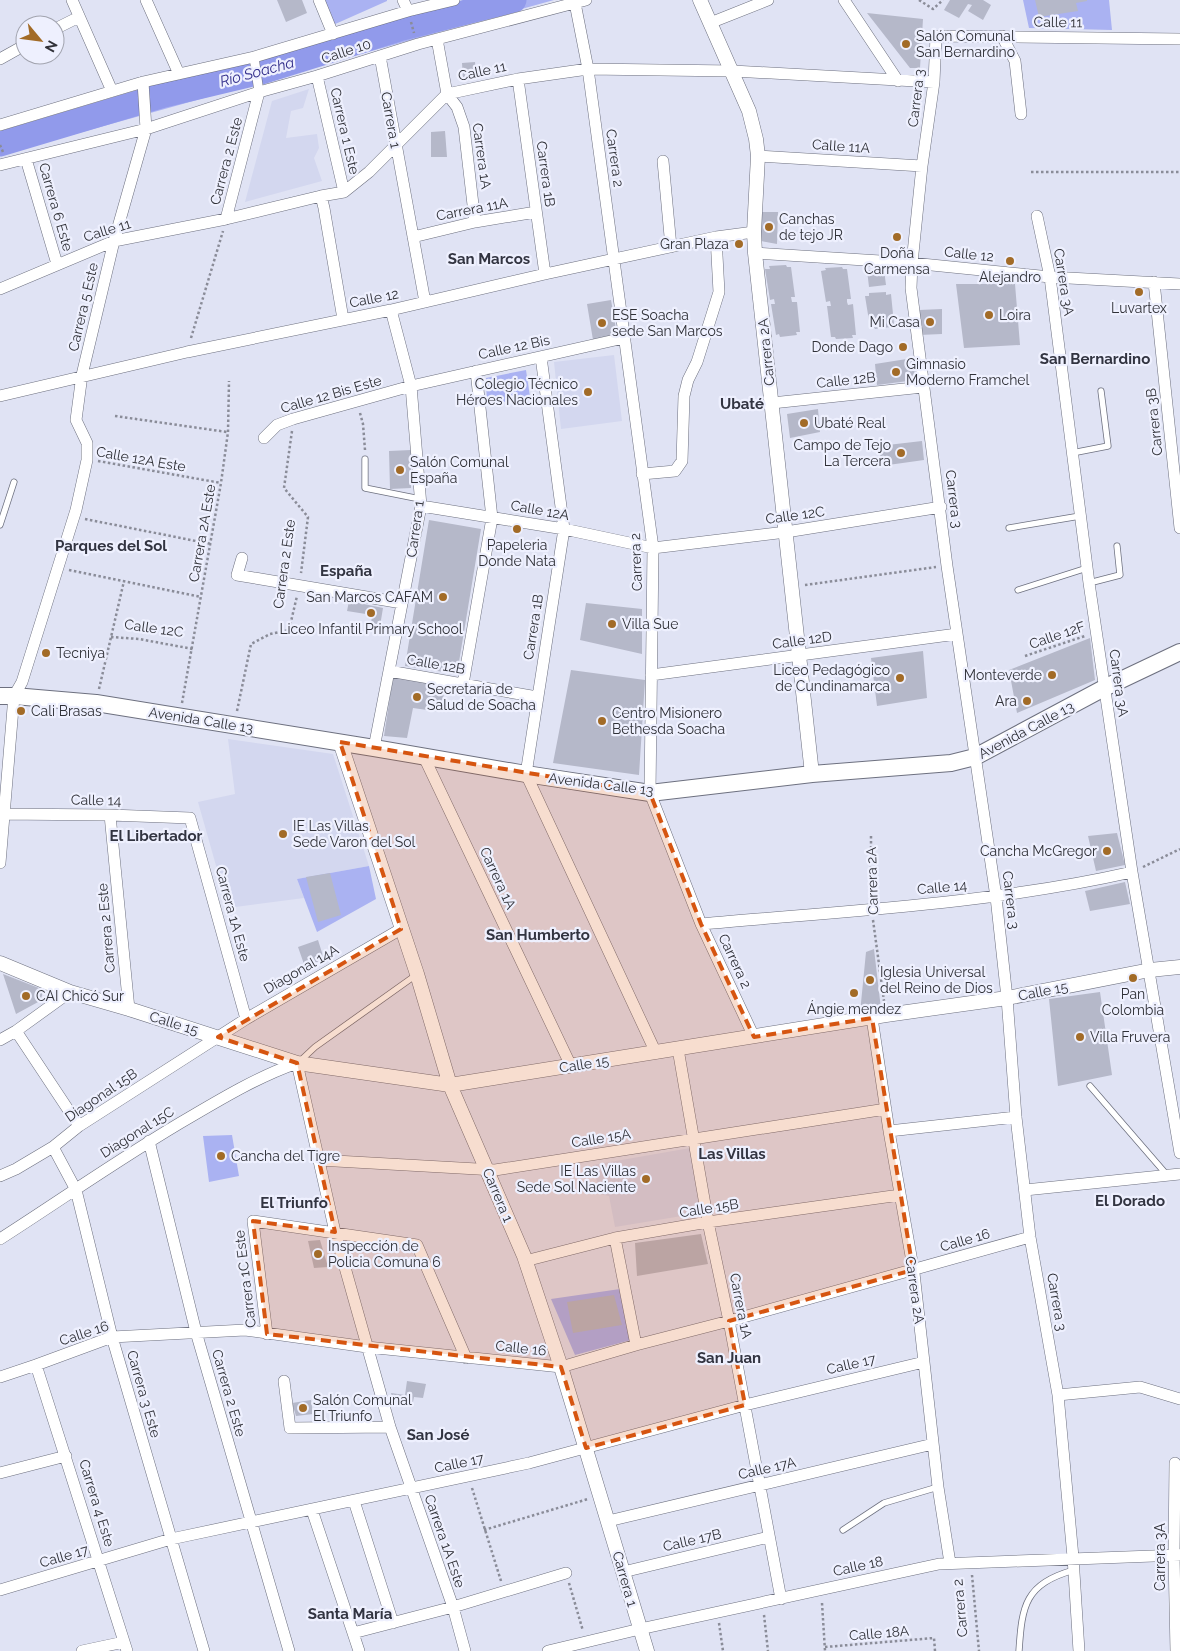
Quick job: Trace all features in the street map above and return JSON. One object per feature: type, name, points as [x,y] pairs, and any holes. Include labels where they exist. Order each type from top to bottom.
[{"type":"main road","name":"Avenida Calle 13","points":[[7,696],[96,703],[650,793],[812,774],[952,763],[975,757],[1104,688],[1179,655]]},
{"type":"street","points":[[72,0],[112,91]]},
{"type":"street","points":[[146,0],[179,74]]},
{"type":"street","points":[[318,0],[333,34]]},
{"type":"street","points":[[403,0],[409,14]]},
{"type":"street","name":"Calle 10","points":[[0,125],[143,82],[255,59],[333,34],[454,0]]},
{"type":"street","name":"Carrera 2A","points":[[700,0],[733,71],[749,111],[758,156],[754,232],[755,253],[812,774]]},
{"type":"street","points":[[710,23],[768,0]]},
{"type":"street","points":[[844,0],[898,81]]},
{"type":"street","points":[[578,1],[588,69]]},
{"type":"street","name":"Calle 10","points":[[0,165],[146,130],[259,90],[317,76],[437,39],[578,1]]},
{"type":"street","points":[[65,24],[79,17]]},
{"type":"street","name":"Calle 11","points":[[936,36],[1180,39]]},
{"type":"street","name":"Carrera 3","points":[[936,36],[934,82],[922,166],[911,288],[923,387],[941,507],[947,566],[996,897],[1007,998],[1016,1117],[1030,1237],[1058,1395],[1074,1557],[1079,1651]]},
{"type":"street","points":[[1002,36],[1015,61],[1021,114]]},
{"type":"street","name":"Carrera 1A","points":[[437,39],[447,94],[457,107],[464,126],[475,222]]},
{"type":"street","points":[[0,58],[15,50]]},
{"type":"street","name":"Carrera 1","points":[[380,56],[425,302]]},
{"type":"street","points":[[255,59],[259,90]]},
{"type":"street","name":"Calle 11","points":[[0,289],[114,241],[226,219],[344,192],[369,172],[447,94],[518,79],[588,69],[733,71],[934,82]]},
{"type":"street","name":"Carrera 2","points":[[588,69],[653,548],[650,793],[701,924],[754,1037]]},
{"type":"street","name":"Carrera 1 Este","points":[[317,76],[344,192]]},
{"type":"street","name":"Carrera 1B","points":[[518,79],[545,274]]},
{"type":"street","points":[[143,82],[146,130]]},
{"type":"street","name":"Carrera 2 Este","points":[[226,219],[259,90]]},
{"type":"street","name":"Carrera 5 Este","points":[[82,376],[114,241],[146,130]]},
{"type":"street","name":"Calle 11A","points":[[758,156],[922,166]]},
{"type":"street","name":"Carrera 6 Este","points":[[26,159],[56,264]]},
{"type":"street","points":[[663,161],[671,248]]},
{"type":"street","points":[[321,196],[343,319]]},
{"type":"street","name":"Carrera 11A","points":[[413,236],[475,222],[536,212]]},
{"type":"street","name":"Carrera 3A","points":[[1037,216],[1050,277],[1089,583],[1132,872],[1180,1153]]},
{"type":"street","name":"Calle 12","points":[[0,396],[186,352],[391,310],[716,237],[754,232]]},
{"type":"street","points":[[642,474],[675,471],[682,461],[684,396],[688,380],[698,362],[719,292],[716,237]]},
{"type":"street","name":"Calle 12","points":[[755,253],[803,259],[912,263],[1050,277],[1180,284]]},
{"type":"street","name":"Carrera 3B","points":[[1154,282],[1180,528]]},
{"type":"street","name":"Carrera 1","points":[[374,748],[421,502],[411,386],[391,310]]},
{"type":"street","name":"Calle 12 Bis","points":[[411,386],[624,338]]},
{"type":"street","name":"Carrera 1B","points":[[526,774],[564,529],[541,357]]},
{"type":"street","points":[[462,684],[492,518],[476,371]]},
{"type":"street","points":[[0,863],[7,696],[22,682],[74,515],[86,460],[87,443],[76,420],[82,376]]},
{"type":"street","name":"Calle 12 Bis Este","points":[[264,438],[277,425],[293,419],[411,386]]},
{"type":"street","name":"Calle 12B","points":[[772,403],[923,387]]},
{"type":"street","name":"Calle 12A","points":[[421,502],[492,518],[564,529],[653,548]]},
{"type":"street","name":"Calle 12C","points":[[653,548],[786,532],[941,507]]},
{"type":"street","points":[[242,558],[237,575],[402,603]]},
{"type":"street","name":"Calle 12D","points":[[651,675],[957,634]]},
{"type":"street","name":"Calle 12B","points":[[389,671],[537,697]]},
{"type":"street","name":"Carrera 1","points":[[340,742],[417,974],[450,1085],[525,1261],[561,1367],[647,1651]]},
{"type":"street","name":"Carrera 1A","points":[[424,756],[571,1066]]},
{"type":"street","points":[[526,774],[656,1053]]},
{"type":"street","name":"Calle 14","points":[[2,814],[190,818]]},
{"type":"street","name":"Carrera 2 Este","points":[[110,815],[129,1009]]},
{"type":"street","name":"Carrera 1A Este","points":[[190,818],[246,1018]]},
{"type":"street","name":"Calle 14","points":[[701,924],[996,897],[1086,882],[1132,872]]},
{"type":"street","name":"Diagonal 14A","points":[[218,1037],[246,1018],[401,929]]},
{"type":"street","name":"Calle 15","points":[[0,963],[70,992],[298,1063],[450,1085],[1007,998],[1150,970],[1180,967]]},
{"type":"street","points":[[0,1040],[16,1031],[70,992]]},
{"type":"street","name":"Carrera 2A","points":[[879,1017],[886,1109],[913,1270],[938,1487],[950,1563]]},
{"type":"street","points":[[16,1031],[79,1126]]},
{"type":"street","name":"Diagonal 15B","points":[[0,1176],[16,1169],[53,1147],[79,1126],[218,1037]]},
{"type":"street","name":"Carrera 1A","points":[[678,1049],[708,1222],[729,1321],[780,1598]]},
{"type":"street","name":"Carrera 1A Este","points":[[298,1063],[335,1232],[367,1347],[390,1427],[453,1607],[464,1651]]},
{"type":"street","name":"Diagonal 15C","points":[[0,1239],[149,1141],[237,1090],[298,1063]]},
{"type":"street","name":"Calle 15A","points":[[318,1160],[495,1170],[886,1109]]},
{"type":"street","points":[[889,1131],[1016,1117]]},
{"type":"street","name":"Carrera 2 Este","points":[[149,1141],[196,1332],[250,1523],[289,1651]]},
{"type":"street","name":"Carrera 3 Este","points":[[53,1147],[76,1190],[112,1337],[204,1651]]},
{"type":"street","points":[[1025,1190],[1180,1174]]},
{"type":"street","name":"Calle 15B","points":[[525,1261],[615,1238],[708,1222],[900,1195]]},
{"type":"street","name":"Carrera 1C Este","points":[[267,1334],[253,1221],[335,1232]]},
{"type":"street","points":[[335,1232],[418,1245],[466,1358]]},
{"type":"street","name":"Calle 16","points":[[0,1376],[112,1337],[244,1330],[367,1347],[561,1367],[1030,1237]]},
{"type":"street","points":[[615,1238],[636,1345]]},
{"type":"street","name":"Calle 17","points":[[0,1590],[171,1539],[469,1476],[586,1448],[744,1405],[924,1362]]},
{"type":"street","name":"Carrera 4 Este","points":[[36,1365],[126,1646]]},
{"type":"street","points":[[284,1380],[290,1428],[390,1427]]},
{"type":"street","points":[[1058,1395],[1140,1387],[1180,1399]]},
{"type":"street","name":"Calle 17A","points":[[608,1521],[933,1444]]},
{"type":"street","points":[[0,1473],[66,1456]]},
{"type":"street","name":"Carrera 3A","points":[[1175,1463],[1177,1554],[1176,1651]]},
{"type":"street","points":[[354,1501],[392,1623]]},
{"type":"street","points":[[312,1510],[359,1651]]},
{"type":"street","name":"Calle 17B","points":[[623,1572],[769,1537]]},
{"type":"street","name":"Calle 18","points":[[548,1651],[939,1564],[1177,1554]]},
{"type":"street","points":[[353,1633],[453,1607],[566,1573]]},
{"type":"street","points":[[82,1651],[126,1646]]},
{"type":"lane","points":[[1072,453],[1108,446],[1101,391]]},
{"type":"lane","points":[[365,459],[365,488],[421,502]]},
{"type":"lane","points":[[0,525],[14,482]]},
{"type":"lane","points":[[1009,528],[1080,516]]},
{"type":"lane","points":[[1089,583],[1120,575],[1117,546]]},
{"type":"lane","points":[[1018,590],[1087,568]]},
{"type":"lane","points":[[298,1063],[315,1047],[417,974]]},
{"type":"lane","points":[[1090,1086],[1167,1175]]},
{"type":"lane","points":[[843,1530],[884,1503],[938,1487]]},
{"type":"lane","points":[[1019,1651],[1024,1612],[1028,1598],[1048,1580],[1074,1570]]},
{"type":"path","points":[[919,0],[933,9],[943,0]]},
{"type":"path","points":[[409,14],[416,38]]},
{"type":"path","points":[[1031,172],[1180,172]]},
{"type":"path","name":"Carrera 2 Este","points":[[186,352],[226,219]]},
{"type":"path","name":"Carrera 2A Este","points":[[186,688],[221,483],[228,432],[229,381]]},
{"type":"path","points":[[358,402],[363,424],[365,459]]},
{"type":"path","points":[[115,416],[228,432]]},
{"type":"path","name":"Carrera 2 Este","points":[[241,695],[251,644],[270,634],[289,630],[299,585],[308,517],[284,488],[293,419]]},
{"type":"path","name":"Calle 12A Este","points":[[86,460],[221,483]]},
{"type":"path","points":[[74,515],[92,522],[211,544]]},
{"type":"path","points":[[792,587],[947,566]]},
{"type":"path","points":[[58,567],[201,597]]},
{"type":"path","points":[[102,676],[124,581]]},
{"type":"path","name":"Calle 12F","points":[[1025,656],[1096,632]]},
{"type":"path","name":"Calle 12C","points":[[111,637],[193,649]]},
{"type":"path","name":"Carrera 2A","points":[[870,836],[871,909],[879,1017]]},
{"type":"path","points":[[1132,872],[1180,849]]},
{"type":"path","points":[[469,1476],[504,1592]]},
{"type":"path","points":[[484,1530],[588,1499]]},
{"type":"path","name":"Carrera 2","points":[[971,1562],[979,1651]]},
{"type":"path","points":[[566,1573],[587,1643]]},
{"type":"path","points":[[820,1590],[825,1649]]},
{"type":"path","points":[[762,1604],[768,1651]]},
{"type":"path","points":[[718,1612],[723,1651]]},
{"type":"path","name":"Calle 18A","points":[[825,1649],[934,1638],[935,1651]]},
{"type":"highlighted area","points":[[340,742],[650,793],[701,924],[754,1037],[872,1018],[913,1270],[729,1321],[745,1405],[586,1448],[561,1367],[267,1334],[253,1221],[335,1232],[297,1063],[218,1037],[401,929]]},
{"type":"shaded area","points":[[325,0],[387,0],[387,1],[333,25]]},
{"type":"shaded area","points":[[478,0],[554,0],[0,155],[0,133],[142,90]]},
{"type":"shaded area","points":[[1023,0],[1109,0],[1112,30],[1029,28]]},
{"type":"shaded area","points":[[309,89],[303,108],[291,111],[286,138],[317,134],[319,148],[314,158],[322,181],[245,202],[272,101]]},
{"type":"shaded area","name":"Colegio Técnico Héroes Nacionales","points":[[614,355],[622,421],[561,429],[554,362]]},
{"type":"shaded area","points":[[526,370],[530,397],[487,405],[486,378]]},
{"type":"shaded area","name":"IE Las Villas Sede Varon del Sol","points":[[228,739],[333,754],[369,866],[297,879],[304,898],[228,908],[198,802],[235,794]]},
{"type":"shaded area","points":[[369,866],[376,899],[317,932],[297,879]]},
{"type":"shaded area","name":"Cancha del Tigre","points":[[232,1135],[239,1176],[209,1182],[203,1136]]},
{"type":"shaded area","name":"IE Las Villas Sede Sol Naciente","points":[[690,1148],[700,1213],[615,1227],[609,1196],[600,1194],[593,1165]]},
{"type":"shaded area","points":[[620,1289],[631,1340],[575,1355],[551,1299]]},
{"type":"building","points":[[277,0],[302,0],[307,13],[286,22]]},
{"type":"building","points":[[950,0],[983,0],[991,5],[983,20],[968,11],[972,5],[968,4],[959,18],[944,10]]},
{"type":"building","points":[[1035,0],[1087,1],[1076,3],[1078,11],[1039,17]]},
{"type":"building","name":"Salón Comunal San Bernardino","points":[[867,13],[923,19],[920,68],[910,68]]},
{"type":"building","points":[[475,62],[476,78],[463,78],[462,63]]},
{"type":"building","points":[[445,131],[447,157],[431,157],[431,132]]},
{"type":"building","name":"Canchas de tejo JR","points":[[761,212],[778,212],[777,244],[761,241]]},
{"type":"building","points":[[786,265],[791,267],[795,297],[791,297],[792,302],[797,302],[800,332],[796,332],[797,335],[780,337],[779,334],[776,335],[771,304],[775,304],[774,299],[770,300],[765,269],[770,269],[769,266]]},
{"type":"building","points":[[842,267],[847,269],[851,299],[847,299],[847,302],[848,305],[853,304],[856,335],[852,335],[853,338],[836,339],[831,337],[827,306],[831,306],[830,301],[826,302],[821,271],[826,270],[825,268]]},
{"type":"building","points":[[867,270],[884,270],[886,285],[869,287]]},
{"type":"building","name":"Loira","points":[[956,284],[1015,284],[1020,345],[964,348]]},
{"type":"building","points":[[886,292],[886,295],[891,294],[894,324],[890,325],[891,327],[875,329],[870,327],[865,296],[869,296],[869,293]]},
{"type":"building","name":"ESE Soacha sede San Marcos","points":[[611,300],[617,335],[593,340],[587,304]]},
{"type":"building","name":"Mi Casa","points":[[942,309],[942,334],[919,335],[919,310]]},
{"type":"building","name":"Gimnasio Moderno Framchel","points":[[913,358],[916,380],[877,385],[875,364]]},
{"type":"building","name":"Ubaté Real","points":[[818,409],[820,432],[790,438],[787,414]]},
{"type":"building","name":"Campo de Tejo La Tercera","points":[[922,441],[924,460],[881,466],[879,446]]},
{"type":"building","name":"Salón Comunal España","points":[[411,450],[411,488],[390,489],[389,451]]},
{"type":"building","name":"San Marcos CAFAM","points":[[429,520],[481,529],[457,674],[405,666]]},
{"type":"building","name":"Liceo Infantil Primary School","points":[[349,601],[383,608],[380,626],[371,625],[372,615],[347,611]]},
{"type":"building","name":"Villa Sue","points":[[586,603],[642,609],[642,654],[580,640]]},
{"type":"building","name":"Monteverde","points":[[1090,638],[1095,680],[1017,713],[1009,670]]},
{"type":"building","name":"Liceo Pedagógico de Cundinamarca","points":[[923,651],[927,698],[877,706],[871,658]]},
{"type":"building","name":"Centro Misionero Bethesda Soacha","points":[[571,670],[645,680],[639,775],[553,763]]},
{"type":"building","name":"Secretaría de Salud de Soacha","points":[[393,677],[445,686],[441,712],[413,708],[407,738],[384,736]]},
{"type":"building","name":"Cancha McGregor","points":[[1117,833],[1125,865],[1096,871],[1088,836]]},
{"type":"building","points":[[330,873],[341,915],[318,922],[306,877]]},
{"type":"building","points":[[1125,882],[1130,904],[1090,911],[1085,891]]},
{"type":"building","points":[[318,940],[324,959],[305,967],[298,947]]},
{"type":"building","name":"Iglesia Universal del Reino de Dios","points":[[874,949],[881,1009],[860,1013],[866,952]]},
{"type":"building","name":"CAI Chicó Sur","points":[[3,974],[44,990],[40,1001],[16,1014]]},
{"type":"building","name":"Villa Fruvera","points":[[1100,992],[1112,1075],[1058,1086],[1049,999]]},
{"type":"building","points":[[701,1234],[708,1264],[637,1276],[635,1243]]},
{"type":"building","name":"Inspección de Policia Comuna 6","points":[[320,1240],[328,1267],[314,1268],[308,1241]]},
{"type":"building","points":[[614,1295],[622,1325],[573,1333],[567,1302]]},
{"type":"building","points":[[407,1381],[426,1384],[423,1398],[414,1397],[412,1407],[394,1404],[391,1393],[405,1395]]},
{"type":"building","name":"Salón Comunal El Triunfo","points":[[311,1400],[313,1414],[296,1416],[292,1403]]},
{"type":"waterway","name":"Río Soacha","points":[[0,144],[164,95],[261,72],[399,29],[514,0]]},
{"type":"place","name":"Salón Comunal San Bernardino","points":[[906,44]]},
{"type":"place","name":"Canchas de tejo JR","points":[[769,227]]},
{"type":"place","name":"Doña Carmensa","points":[[897,237]]},
{"type":"place","name":"Gran Plaza","points":[[739,244]]},
{"type":"place","name":"Alejandro","points":[[1010,261]]},
{"type":"place","name":"Luvartex","points":[[1139,292]]},
{"type":"place","name":"Loira","points":[[989,315]]},
{"type":"place","name":"Mi Casa","points":[[930,322]]},
{"type":"place","name":"ESE Soacha sede San Marcos","points":[[602,323]]},
{"type":"place","name":"Donde Dago","points":[[903,347]]},
{"type":"place","name":"Gimnasio Moderno Framchel","points":[[896,372]]},
{"type":"place","name":"Colegio Técnico Héroes Nacionales","points":[[588,392]]},
{"type":"place","name":"Ubaté Real","points":[[804,423]]},
{"type":"place","name":"Campo de Tejo La Tercera","points":[[901,453]]},
{"type":"place","name":"Salón Comunal España","points":[[400,470]]},
{"type":"place","name":"Papeleria Donde Nata","points":[[517,529]]},
{"type":"place","name":"San Marcos CAFAM","points":[[443,597]]},
{"type":"place","name":"Liceo Infantil Primary School","points":[[371,613]]},
{"type":"place","name":"Villa Sue","points":[[612,624]]},
{"type":"place","name":"Tecniya","points":[[46,653]]},
{"type":"place","name":"Monteverde","points":[[1052,675]]},
{"type":"place","name":"Liceo Pedagógico de Cundinamarca","points":[[900,678]]},
{"type":"place","name":"Secretaría de Salud de Soacha","points":[[417,697]]},
{"type":"place","name":"Ara","points":[[1027,701]]},
{"type":"place","name":"Cali Brasas","points":[[21,711]]},
{"type":"place","name":"Centro Misionero Bethesda Soacha","points":[[602,721]]},
{"type":"place","name":"IE Las Villas Sede Varon del Sol","points":[[283,834]]},
{"type":"place","name":"Cancha McGregor","points":[[1107,851]]},
{"type":"place","name":"Pan Colombia","points":[[1133,978]]},
{"type":"place","name":"Iglesia Universal del Reino de Dios","points":[[870,980]]},
{"type":"place","name":"Ángie mendez","points":[[854,993]]},
{"type":"place","name":"CAI Chicó Sur","points":[[26,996]]},
{"type":"place","name":"Villa Fruvera","points":[[1080,1037]]},
{"type":"place","name":"Cancha del Tigre","points":[[221,1156]]},
{"type":"place","name":"IE Las Villas Sede Sol Naciente","points":[[646,1179]]},
{"type":"place","name":"Inspección de Policia Comuna 6","points":[[318,1254]]},
{"type":"place","name":"Salón Comunal El Triunfo","points":[[303,1408]]},
{"type":"district","name":"San Marcos","points":[[489,259]]},
{"type":"district","name":"San Bernardino","points":[[1095,359]]},
{"type":"district","name":"Ubaté","points":[[742,404]]},
{"type":"district","name":"Parques del Sol","points":[[111,546]]},
{"type":"district","name":"España","points":[[346,571]]},
{"type":"district","name":"El Libertador","points":[[156,836]]},
{"type":"district","name":"San Humberto","points":[[538,935]]},
{"type":"district","name":"Las Villas","points":[[732,1154]]},
{"type":"district","name":"El Dorado","points":[[1130,1201]]},
{"type":"district","name":"El Triunfo","points":[[294,1203]]},
{"type":"district","name":"San Juan","points":[[729,1358]]},
{"type":"district","name":"San José","points":[[438,1435]]},
{"type":"district","name":"Santa María","points":[[350,1614]]}]
